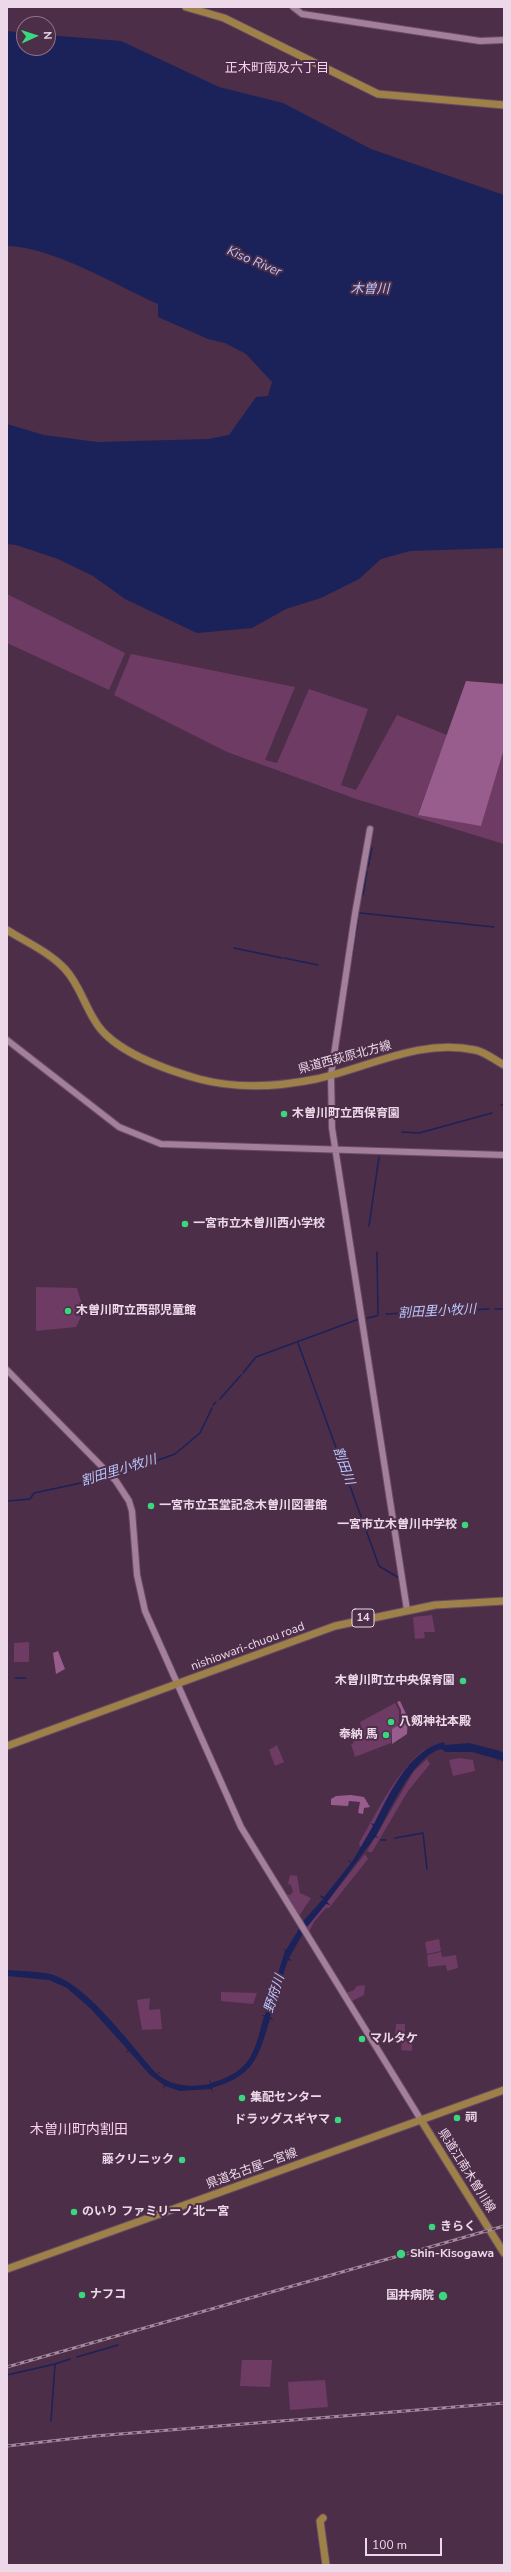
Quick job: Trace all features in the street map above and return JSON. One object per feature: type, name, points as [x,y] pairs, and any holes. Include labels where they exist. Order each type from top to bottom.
[{"type":"main road","points":[[186,7],[224,18],[378,94],[504,105]]},
{"type":"main road","name":"県道西萩原北方線","points":[[7,930],[64,967],[75,982],[95,1021],[104,1033],[124,1047],[157,1065],[199,1079],[231,1086],[278,1084],[331,1075],[413,1050],[429,1048],[475,1050],[504,1065]]},
{"type":"main road","name":"nishiowari-chuou road","points":[[7,1746],[335,1626],[435,1605],[504,1601]]},
{"type":"main road","name":"県道名古屋一宮線","points":[[7,2269],[504,2090]]},
{"type":"main road","name":"県道江南木曽川線","points":[[422,2120],[504,2253]]},
{"type":"main road","points":[[322,2518],[320,2521],[326,2565]]},
{"type":"street","points":[[293,7],[302,14],[480,41],[504,40]]},
{"type":"street","points":[[370,829],[354,914],[331,1075],[335,1150],[407,1610]]},
{"type":"street","points":[[7,1040],[119,1127],[157,1143],[180,1146],[504,1155]]},
{"type":"street","points":[[7,1370],[116,1481],[129,1501],[132,1511],[140,1596],[241,1827],[422,2120]]},
{"type":"shaded area","points":[[7,594],[125,653],[109,690],[7,643]]},
{"type":"shaded area","points":[[131,654],[295,687],[265,760],[277,763],[309,689],[368,709],[341,785],[356,790],[397,715],[447,735],[418,814],[481,825],[504,749],[504,844],[356,799],[227,752],[114,695]]},
{"type":"shaded area","points":[[466,681],[504,684],[504,749],[481,826],[418,815]]},
{"type":"shaded area","points":[[36,1287],[77,1288],[84,1311],[76,1327],[36,1331]]},
{"type":"shaded area","points":[[432,1615],[435,1632],[424,1632],[425,1638],[415,1639],[413,1617]]},
{"type":"shaded area","points":[[29,1642],[29,1662],[14,1662],[14,1643]]},
{"type":"shaded area","points":[[58,1651],[65,1669],[56,1674],[53,1653]]},
{"type":"shaded area","points":[[400,1701],[408,1718],[407,1734],[392,1744],[392,1729],[401,1724],[401,1710],[397,1702]]},
{"type":"shaded area","points":[[395,1703],[399,1710],[399,1725],[392,1729],[391,1743],[355,1757],[351,1744],[354,1743],[352,1738],[363,1733],[360,1722]]},
{"type":"shaded area","points":[[277,1745],[284,1762],[275,1766],[269,1750]]},
{"type":"shaded area","points":[[426,1748],[401,1778],[361,1847],[359,1843],[388,1792],[405,1769]]},
{"type":"shaded area","points":[[459,1758],[473,1760],[475,1771],[453,1776],[449,1760]]},
{"type":"shaded area","points":[[427,1759],[430,1764],[408,1791],[372,1852],[367,1851],[414,1771]]},
{"type":"shaded area","points":[[351,1795],[364,1797],[370,1807],[364,1808],[363,1814],[358,1813],[360,1802],[349,1801],[348,1806],[331,1805],[331,1799],[336,1796]]},
{"type":"shaded area","points":[[365,1854],[368,1859],[329,1908],[326,1908],[314,1922],[309,1932],[306,1928],[326,1903],[330,1905],[327,1902]]},
{"type":"shaded area","points":[[290,1875],[297,1876],[300,1893],[311,1898],[299,1916],[286,1894],[290,1895],[293,1892],[291,1885],[288,1884]]},
{"type":"shaded area","points":[[439,1939],[441,1951],[427,1954],[425,1942]]},
{"type":"shaded area","points":[[441,1952],[442,1957],[456,1955],[458,1968],[447,1971],[446,1965],[428,1967],[427,1955]]},
{"type":"shaded area","points":[[365,1985],[364,1995],[348,2003],[346,1993],[354,1990],[357,1986]]},
{"type":"shaded area","points":[[221,1992],[257,1993],[253,2004],[221,2001]]},
{"type":"shaded area","points":[[150,1998],[149,2010],[160,2009],[162,2029],[142,2030],[137,2000]]},
{"type":"shaded area","points":[[396,2024],[405,2024],[405,2040],[412,2044],[412,2051],[401,2050],[402,2041],[398,2041],[398,2035],[395,2034]]},
{"type":"shaded area","points":[[242,2360],[272,2360],[270,2387],[240,2386]]},
{"type":"shaded area","points":[[325,2380],[328,2407],[290,2410],[288,2382]]},
{"type":"water","name":"木曽川","points":[[7,31],[16,32],[16,56],[56,56],[56,36],[121,41],[219,87],[283,103],[371,149],[504,195],[504,548],[410,551],[381,559],[359,579],[321,598],[286,609],[252,628],[197,633],[125,599],[93,576],[58,559],[16,545],[7,544],[7,424],[44,435],[97,442],[208,439],[229,435],[256,397],[268,396],[272,382],[246,354],[225,343],[208,339],[158,317],[158,304],[84,268],[64,260],[25,248],[7,246]]},
{"type":"water","name":"野府川","points":[[444,1742],[445,1745],[469,1743],[500,1751],[504,1753],[504,1762],[498,1759],[497,1763],[497,1759],[472,1752],[446,1752],[441,1749],[431,1754],[421,1762],[403,1786],[395,1800],[376,1836],[379,1838],[375,1837],[327,1902],[330,1905],[326,1904],[306,1928],[289,1958],[292,1961],[288,1960],[279,1987],[278,2000],[275,2000],[270,2017],[274,2020],[270,2019],[258,2055],[253,2063],[238,2077],[212,2088],[213,2093],[211,2089],[180,2091],[165,2086],[163,2090],[164,2085],[150,2075],[129,2051],[125,2053],[128,2050],[91,2009],[67,1988],[49,1980],[7,1976],[7,1970],[28,1971],[50,1974],[64,1980],[93,2002],[108,2017],[157,2074],[161,2071],[158,2075],[170,2082],[196,2086],[210,2084],[209,2079],[211,2083],[235,2073],[249,2059],[254,2050],[264,2016],[261,2015],[265,2015],[285,1951],[283,1949],[286,1950],[305,1919],[323,1899],[319,1895],[324,1897],[351,1863],[347,1860],[352,1862],[373,1826],[371,1823],[374,1824],[393,1787],[401,1775],[420,1754],[431,1747]]},
{"type":"waterway","points":[[368,867],[372,848]]},
{"type":"waterway","points":[[363,895],[367,871]]},
{"type":"waterway","points":[[360,913],[494,927]]},
{"type":"waterway","points":[[356,933],[358,920]]},
{"type":"waterway","points":[[352,956],[355,938]]},
{"type":"waterway","points":[[234,948],[282,958]]},
{"type":"waterway","points":[[284,958],[318,965]]},
{"type":"waterway","points":[[402,1132],[419,1133],[492,1113]]},
{"type":"waterway","points":[[369,1226],[379,1157]]},
{"type":"waterway","points":[[377,1252],[378,1315]]},
{"type":"waterway","name":"割田里小牧川","points":[[386,1314],[489,1309]]},
{"type":"waterway","name":"割田里小牧川","points":[[495,1309],[504,1309]]},
{"type":"waterway","name":"割田里小牧川","points":[[367,1318],[377,1316]]},
{"type":"waterway","name":"割田川","points":[[243,1373],[256,1357],[359,1319]]},
{"type":"waterway","name":"割田川","points":[[298,1343],[379,1566],[399,1578]]},
{"type":"waterway","name":"割田里小牧川","points":[[220,1399],[241,1375]]},
{"type":"waterway","name":"割田里小牧川","points":[[213,1405],[216,1402]]},
{"type":"waterway","name":"割田里小牧川","points":[[113,1476],[175,1454],[200,1433],[212,1408]]},
{"type":"waterway","name":"割田里小牧川","points":[[7,1501],[30,1499],[34,1493],[109,1477]]},
{"type":"waterway","points":[[15,1678],[26,1678]]},
{"type":"waterway","points":[[395,1838],[423,1833],[427,1869]]},
{"type":"waterway","points":[[381,1840],[386,1840]]},
{"type":"waterway","points":[[77,2357],[118,2345]]},
{"type":"waterway","points":[[55,2364],[70,2359]]},
{"type":"waterway","points":[[7,2375],[55,2364],[51,2421]]},
{"type":"railway","points":[[7,2367],[504,2226]]},
{"type":"railway","points":[[7,2446],[95,2436],[504,2403]]},
{"type":"place","name":"木曽川町立西保育園","points":[[284,1114]]},
{"type":"place","name":"一宮市立木曽川西小学校","points":[[185,1224]]},
{"type":"place","name":"木曽川町立西部児童館","points":[[68,1311]]},
{"type":"place","name":"一宮市立玉堂記念木曽川図書館","points":[[151,1506]]},
{"type":"place","name":"一宮市立木曽川中学校","points":[[465,1525]]},
{"type":"place","name":"木曽川町立中央保育園","points":[[463,1681]]},
{"type":"place","name":"八剱神社本殿","points":[[391,1722]]},
{"type":"place","name":"奉納 馬","points":[[386,1735]]},
{"type":"place","name":"マルタケ","points":[[362,2039]]},
{"type":"place","name":"集配センター","points":[[242,2098]]},
{"type":"place","name":"祠","points":[[457,2118]]},
{"type":"place","name":"ドラッグスギヤマ","points":[[338,2120]]},
{"type":"place","name":"藤クリニック","points":[[182,2160]]},
{"type":"place","name":"のいり ファミリーノ北一宮","points":[[74,2212]]},
{"type":"place","name":"きらく","points":[[432,2227]]},
{"type":"place","name":"Shin-Kisogawa","points":[[401,2254]]},
{"type":"place","name":"ナフコ","points":[[82,2295]]},
{"type":"place","name":"国井病院","points":[[443,2296]]},
{"type":"district","name":"正木町南及六丁目","points":[[277,69]]},
{"type":"district","name":"木曽川町内割田","points":[[79,2131]]},
{"type":"water label","name":"Kiso River","points":[[254,262]]}]
